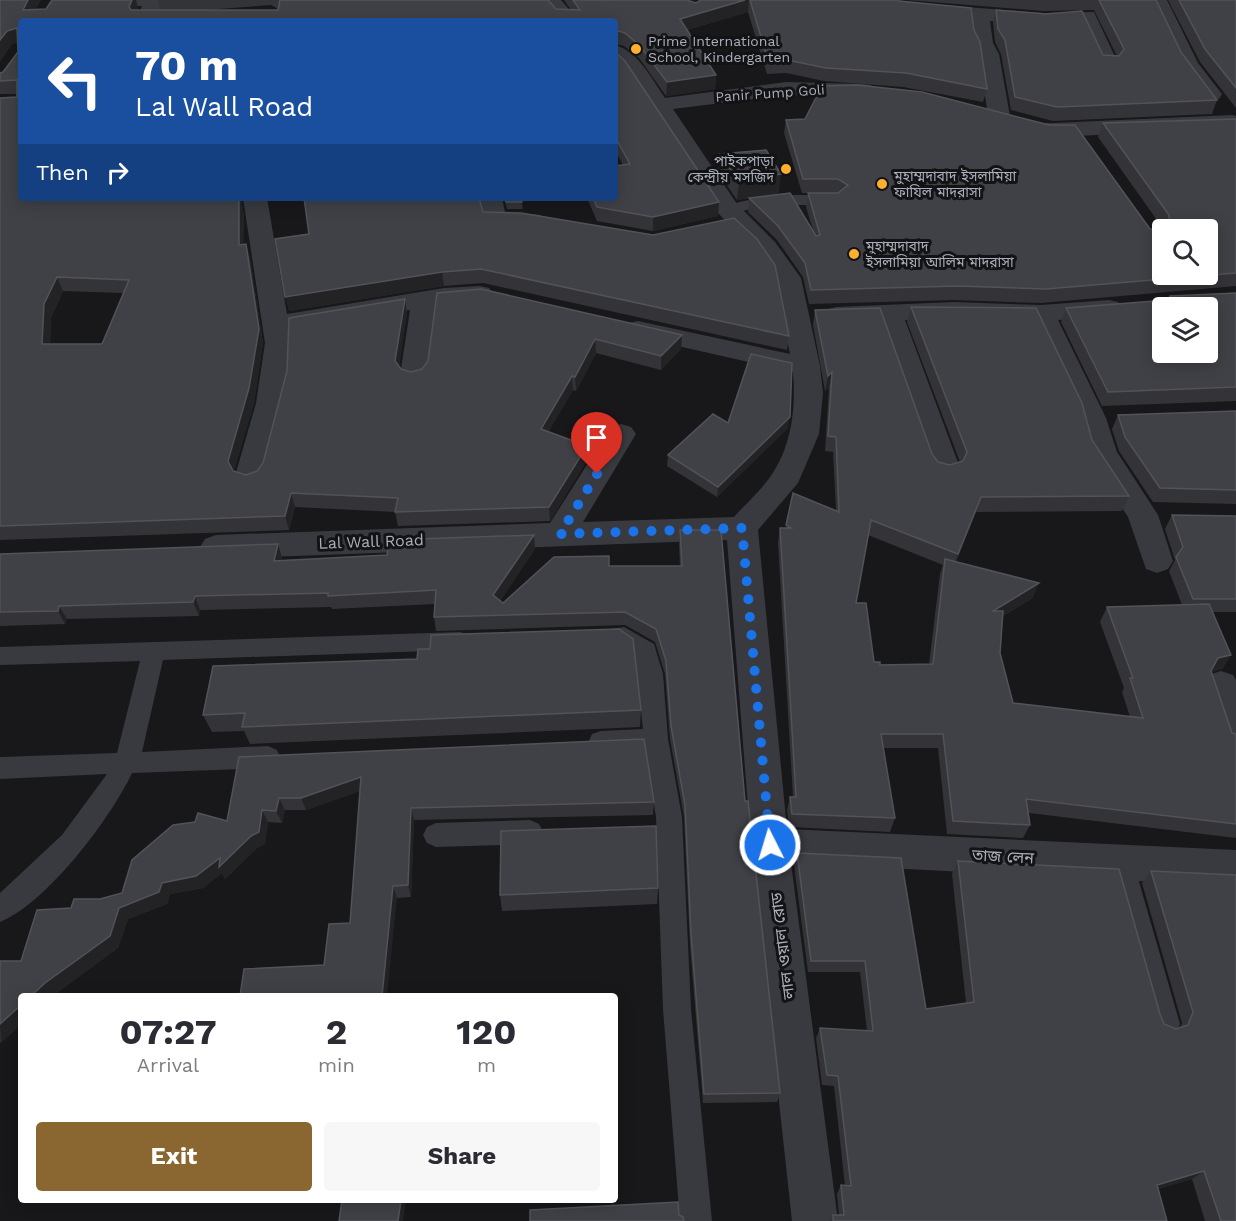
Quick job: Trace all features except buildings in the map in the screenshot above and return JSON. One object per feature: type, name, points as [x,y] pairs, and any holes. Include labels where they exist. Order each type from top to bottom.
[{"type":"street","points":[[118,0],[155,1],[146,18]]},
{"type":"street","points":[[550,0],[566,18]]},
{"type":"street","points":[[1157,0],[1188,64],[1234,123]]},
{"type":"street","points":[[904,8],[1043,19],[1087,16],[1108,63]]},
{"type":"street","points":[[980,15],[983,43],[989,54],[990,114],[1030,127],[1084,138],[1234,123]]},
{"type":"street","points":[[618,54],[635,69],[659,105],[727,219],[766,247],[788,279],[806,366],[809,393],[804,434],[787,476],[742,528]]},
{"type":"street","name":"Panir Pump Goli","points":[[659,105],[780,90],[816,88],[882,93]]},
{"type":"street","points":[[250,476],[270,403],[279,343],[256,201]]},
{"type":"street","points":[[491,201],[495,219],[522,218],[553,223]]},
{"type":"street","points":[[276,324],[425,299],[483,293],[506,298]]},
{"type":"street","points":[[414,375],[425,299]]},
{"type":"street","points":[[796,315],[889,314],[954,310],[1041,313],[1133,307]]},
{"type":"street","points":[[1041,313],[1104,418],[1103,454],[1157,516],[1156,561]]},
{"type":"street","points":[[889,314],[945,468]]},
{"type":"street","points":[[608,322],[806,366]]},
{"type":"street","points":[[560,534],[621,434]]},
{"type":"street","name":"Lal Wall Road","points":[[191,548],[742,528]]},
{"type":"street","name":"লাল ওয়াল রোড","points":[[742,528],[770,845],[815,1221]]},
{"type":"street","points":[[1221,685],[1236,734]]},
{"type":"street","name":"তাজ লেন","points":[[770,845],[1236,868]]},
{"type":"lane","points":[[727,219],[770,200],[836,200]]},
{"type":"lane","points":[[589,637],[624,636],[646,651],[651,674],[656,739],[657,828],[677,1009],[696,1221]]},
{"type":"lane","points":[[0,656],[483,641]]},
{"type":"lane","points":[[0,909],[57,857],[102,804],[126,763],[154,651]]},
{"type":"lane","points":[[575,743],[656,739]]},
{"type":"lane","points":[[0,768],[297,756]]},
{"type":"lane","points":[[436,835],[553,831]]},
{"type":"lane","points":[[1120,861],[1166,1024]]},
{"type":"place","name":"Prime International School, Kindergarten","points":[[636,49]]},
{"type":"place","name":"পাইকপাড়া কেন্দ্রীয় মসজিদ","points":[[786,169]]},
{"type":"place","name":"মুহাম্মদাবাদ ইসলামিয়া ফাযিল মাদরাসা","points":[[882,184]]},
{"type":"place","name":"মুহাম্মদাবাদ ইসলামিয়া আলিম মাদরাসা","points":[[854,254]]},
{"type":"route","points":[[597,474],[560,534],[742,528],[770,845]]}]
